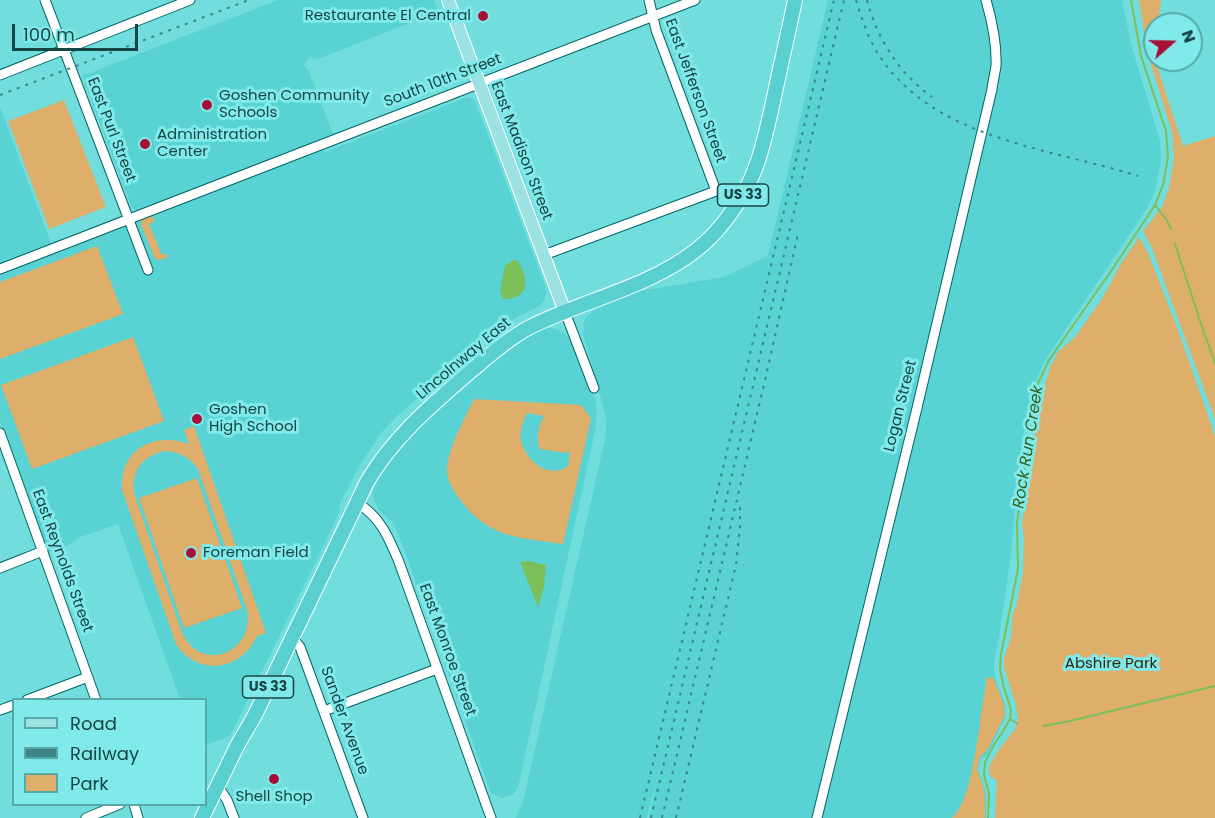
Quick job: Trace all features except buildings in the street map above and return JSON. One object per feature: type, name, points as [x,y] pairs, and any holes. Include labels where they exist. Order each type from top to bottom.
[{"type":"highway","name":"Lincolnway East","points":[[202,818],[255,715],[357,503],[373,472],[390,449],[411,425],[448,391],[516,335],[565,312],[652,277],[684,259],[697,250],[719,228],[738,204],[755,170],[763,145],[795,0]]},
{"type":"main road","name":"East Madison Street","points":[[448,0],[565,312]]},
{"type":"street","name":"East Purl Street","points":[[45,0],[148,270]]},
{"type":"street","points":[[0,75],[190,0]]},
{"type":"street","name":"East Jefferson Street","points":[[544,255],[716,191],[656,30],[649,0]]},
{"type":"street","name":"South 10th Street","points":[[0,269],[695,0]]},
{"type":"street","name":"Logan Street","points":[[817,818],[992,89],[996,52],[986,0]]},
{"type":"street","points":[[565,312],[594,388]]},
{"type":"street","name":"East Reynolds Street","points":[[0,433],[96,698]]},
{"type":"street","name":"East Monroe Street","points":[[357,503],[377,518],[390,540],[491,818]]},
{"type":"street","points":[[0,567],[43,551]]},
{"type":"street","name":"Sander Avenue","points":[[292,637],[300,646],[363,818]]},
{"type":"street","points":[[324,711],[437,669]]},
{"type":"street","points":[[30,698],[88,677]]},
{"type":"street","points":[[217,785],[227,800],[234,818]]},
{"type":"street","points":[[86,818],[115,806]]},
{"type":"shaded area","name":"Goshen High School","points":[[278,0],[434,0],[438,12],[318,59],[310,57],[304,65],[309,72],[333,134],[320,139],[325,152],[468,97],[471,98],[475,101],[545,285],[544,301],[538,307],[515,318],[486,339],[397,416],[381,433],[360,465],[339,505],[340,510],[325,543],[230,736],[207,745],[207,698],[180,698],[118,524],[80,537],[48,553],[0,422],[0,273],[154,213],[151,204],[135,210],[132,208],[82,76]]},
{"type":"shaded area","points":[[828,0],[1122,0],[1131,44],[1160,141],[1161,162],[1156,187],[1148,207],[1045,360],[1026,414],[1011,555],[994,662],[995,678],[1005,704],[1006,716],[989,751],[981,759],[978,770],[986,795],[986,818],[649,818],[660,765],[647,818],[516,818],[523,802],[606,435],[606,419],[583,334],[585,318],[597,308],[634,292],[724,277],[768,256]]},
{"type":"shaded area","points":[[0,107],[51,243],[0,262]]},
{"type":"shaded area","points":[[513,260],[518,261],[522,268],[525,287],[518,296],[503,299],[500,291],[505,266]]},
{"type":"shaded area","points":[[549,328],[557,329],[566,335],[574,345],[595,399],[597,412],[595,431],[518,788],[513,794],[503,798],[491,793],[405,552],[394,524],[379,510],[374,500],[373,490],[396,451],[414,432],[502,355],[529,335]]},
{"type":"shaded area","points":[[528,561],[546,565],[544,586],[538,607],[520,562]]},
{"type":"green space","points":[[1139,0],[1161,0],[1160,12],[1143,12],[1143,24]]},
{"type":"green space","points":[[1153,72],[1159,72],[1183,146],[1215,136],[1215,419],[1152,248],[1143,231],[1162,207],[1169,188],[1174,159],[1172,132]]},
{"type":"green space","points":[[64,100],[106,207],[49,229],[8,121]]},
{"type":"green space","points":[[153,217],[154,222],[149,224],[162,255],[168,254],[168,257],[160,260],[155,259],[141,225],[141,219]]},
{"type":"green space","name":"Abshire Park","points":[[1139,237],[1148,253],[1178,330],[1215,436],[1215,818],[995,818],[997,782],[990,776],[990,764],[1015,729],[1018,719],[1004,667],[1004,659],[1011,637],[1013,614],[1023,572],[1022,522],[1034,452],[1036,416],[1050,368],[1058,352],[1075,337],[1102,299],[1120,265]]},
{"type":"green space","points":[[97,246],[123,314],[0,359],[0,282]]},
{"type":"green space","points":[[133,337],[164,421],[32,469],[1,385]]},
{"type":"green space","points":[[474,399],[581,405],[591,418],[563,544],[504,534],[469,511],[456,494],[448,478],[448,464],[461,425]],"holes":[[[527,413],[544,416],[538,432],[540,449],[566,453],[570,451],[568,466],[561,470],[546,470],[539,466],[528,455],[521,441],[522,427]]]},
{"type":"green space","points":[[194,426],[266,633],[257,636],[241,657],[219,666],[196,662],[185,655],[176,644],[122,490],[126,464],[132,454],[151,442],[163,440],[189,444],[184,430]],"holes":[[[170,452],[184,456],[198,469],[247,610],[248,624],[244,636],[228,652],[217,655],[206,654],[195,649],[184,637],[135,496],[134,480],[139,467],[157,453]]]},
{"type":"green space","name":"Foreman Field","points":[[197,478],[242,608],[184,628],[139,498]]},
{"type":"green space","points":[[987,677],[994,679],[1004,704],[1005,715],[988,749],[980,757],[977,770],[985,795],[985,818],[952,818],[963,800],[971,775]]},
{"type":"waterway","name":"Rock Run Creek","points":[[988,818],[989,794],[984,775],[985,762],[1010,719],[1011,710],[1000,669],[1001,654],[1018,569],[1017,523],[1030,422],[1038,383],[1049,360],[1155,205],[1163,185],[1168,157],[1166,131],[1141,56],[1131,0]]},
{"type":"waterway","points":[[1155,205],[1171,229]]},
{"type":"waterway","points":[[1175,244],[1215,363]]},
{"type":"waterway","points":[[1044,726],[1215,686]]},
{"type":"waterway","points":[[1010,719],[1018,724]]},
{"type":"railway","points":[[0,95],[249,0]]},
{"type":"railway","points":[[640,818],[834,0]]},
{"type":"railway","points":[[651,818],[844,0]]},
{"type":"railway","points":[[856,0],[874,47],[897,78],[925,102],[957,121],[991,135],[1138,176]]},
{"type":"railway","points":[[867,0],[883,42],[891,54],[909,77],[932,97]]},
{"type":"railway","points":[[662,818],[798,234]]},
{"type":"railway","points":[[676,818],[736,565],[740,504]]},
{"type":"place","name":"Restaurante El Central","points":[[483,16]]},
{"type":"place","name":"Goshen Community Schools","points":[[207,105]]},
{"type":"place","name":"Administration Center","points":[[145,144]]},
{"type":"place","name":"Goshen High School","points":[[197,419]]},
{"type":"place","name":"Foreman Field","points":[[191,553]]},
{"type":"place","name":"Shell Shop","points":[[274,779]]}]
